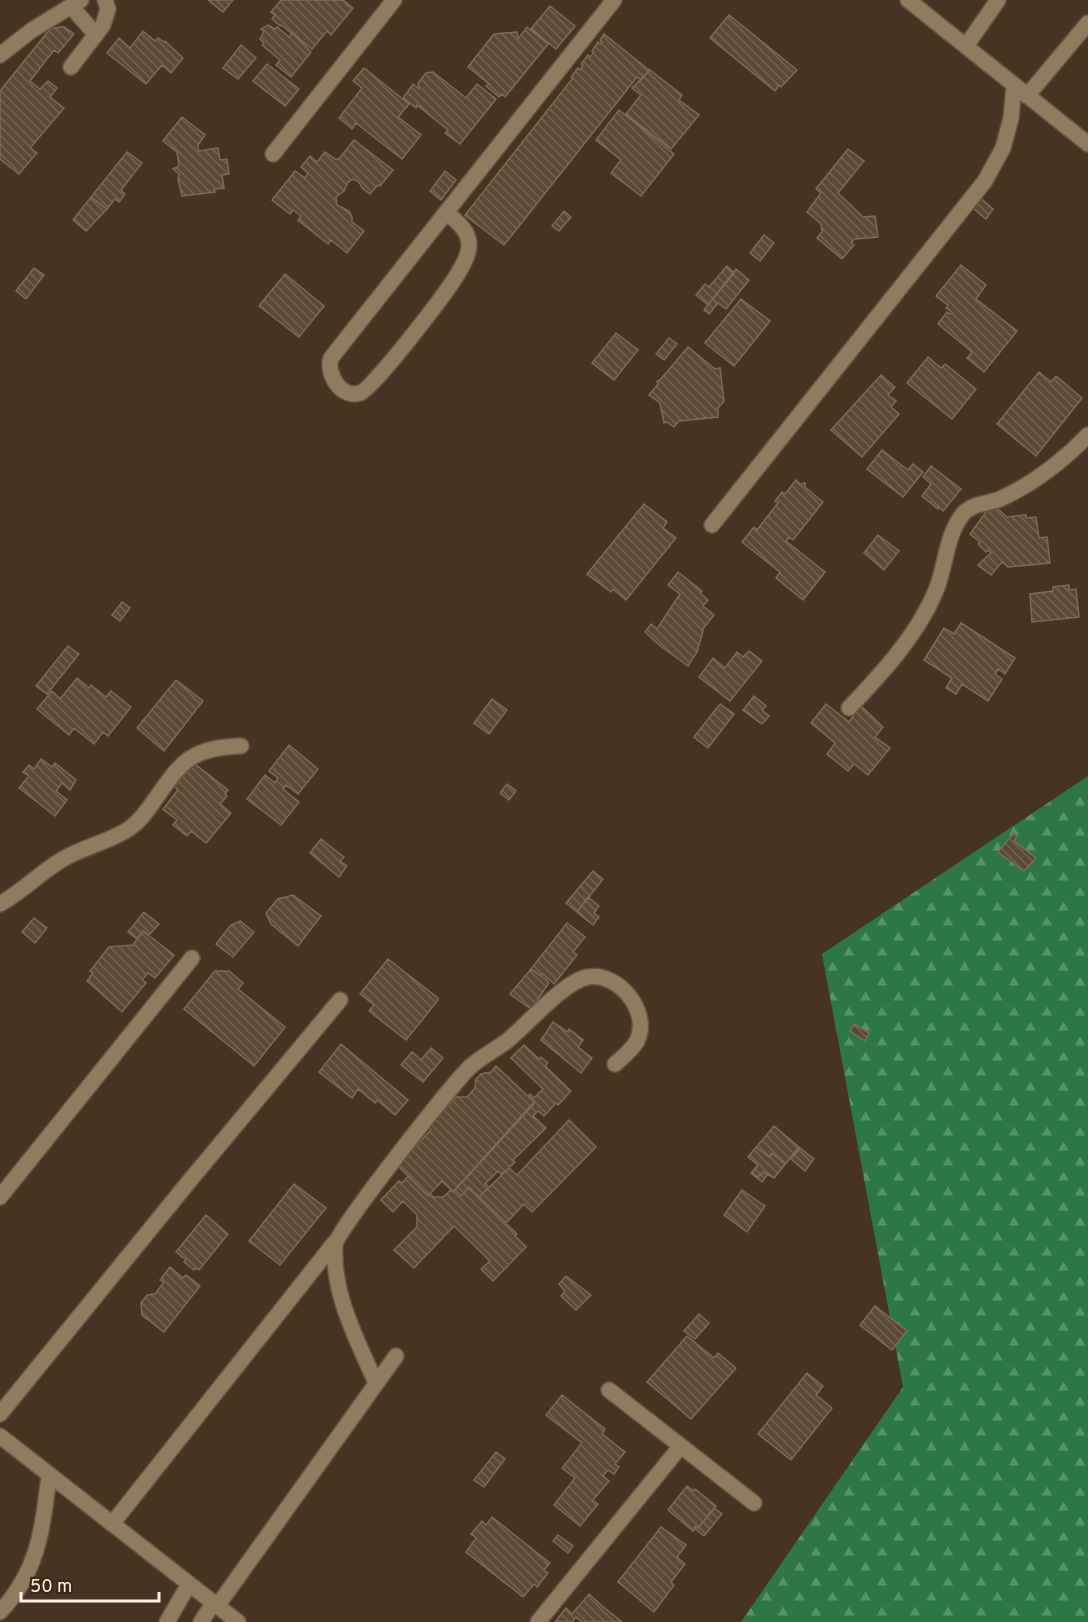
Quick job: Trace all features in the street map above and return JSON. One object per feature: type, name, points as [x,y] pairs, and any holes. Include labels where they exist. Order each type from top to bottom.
[{"type":"street","points":[[71,67],[108,16],[105,0]]},
{"type":"street","points":[[273,154],[394,0]]},
{"type":"street","points":[[446,212],[465,230],[468,238],[469,249],[458,274],[365,391],[352,394],[339,387],[331,376],[328,366],[331,358],[446,212],[615,0]]},
{"type":"street","points":[[908,0],[1088,144]]},
{"type":"street","points":[[966,46],[999,0]]},
{"type":"street","points":[[0,55],[32,30],[76,3],[96,35]]},
{"type":"street","points":[[1027,96],[1088,22]]},
{"type":"street","points":[[712,525],[985,181],[1003,148],[1011,118],[1014,86]]},
{"type":"street","points":[[849,708],[895,656],[926,611],[935,594],[952,538],[962,514],[972,507],[999,500],[1040,477],[1061,462],[1088,435]]},
{"type":"street","points":[[0,904],[13,897],[63,859],[130,829],[143,816],[181,765],[191,756],[219,747],[241,746]]},
{"type":"street","points":[[0,1197],[192,958]]},
{"type":"street","points":[[112,1524],[335,1242],[352,1216],[447,1092],[470,1066],[518,1031],[570,984],[588,977],[600,977],[614,983],[630,997],[640,1014],[641,1029],[637,1041],[615,1064]]},
{"type":"street","points":[[0,1414],[340,1000]]},
{"type":"street","points":[[335,1242],[338,1284],[342,1301],[376,1383]]},
{"type":"street","points":[[201,1622],[396,1356]]},
{"type":"street","points":[[609,1390],[754,1503]]},
{"type":"street","points":[[0,1436],[238,1622]]},
{"type":"street","points":[[538,1622],[680,1447]]},
{"type":"street","points":[[0,1612],[15,1596],[34,1560],[42,1526],[49,1476]]},
{"type":"street","points":[[167,1622],[189,1584]]},
{"type":"green space","points":[[1088,776],[1088,1622],[741,1622],[903,1387],[822,954]]},
{"type":"building","points":[[208,0],[233,0],[223,12]]},
{"type":"building","points":[[281,0],[343,0],[353,8],[331,35],[327,31],[312,49],[272,19],[275,15],[271,12]]},
{"type":"building","points":[[550,6],[575,26],[556,49],[531,29]]},
{"type":"building","points":[[729,15],[797,70],[775,91],[710,38]]},
{"type":"building","points":[[268,25],[275,29],[277,27],[289,37],[292,33],[311,52],[291,77],[276,65],[280,60],[262,45],[264,43],[260,39],[264,31],[261,29]]},
{"type":"building","points":[[60,27],[74,34],[58,53],[54,50],[30,81],[40,89],[48,81],[57,88],[50,97],[64,108],[30,148],[37,153],[19,174],[0,159],[0,91],[50,29]]},
{"type":"building","points":[[527,27],[548,44],[505,97],[502,94],[499,97],[486,86],[489,84],[468,67],[494,34],[517,32],[518,39]]},
{"type":"building","points":[[143,31],[155,41],[158,38],[165,41],[183,58],[171,73],[162,65],[146,84],[107,53],[119,38],[130,48]]},
{"type":"building","points":[[604,34],[649,70],[641,80],[637,77],[504,245],[465,215],[573,78],[571,77],[578,68],[580,70],[583,65],[581,64],[588,55],[590,57],[594,52],[592,51],[598,42],[600,44],[602,42],[600,40]]},
{"type":"building","points":[[241,45],[256,58],[238,79],[223,68]]},
{"type":"building","points":[[267,64],[299,89],[285,106],[253,81]]},
{"type":"building","points":[[364,68],[409,104],[398,117],[421,135],[402,159],[356,123],[352,129],[339,118],[362,88],[353,81]]},
{"type":"building","points":[[650,70],[682,95],[679,100],[699,115],[671,149],[626,114],[641,95],[632,88]]},
{"type":"building","points":[[433,72],[466,98],[477,84],[496,99],[460,144],[445,133],[448,130],[417,105],[416,108],[403,98],[413,84],[419,89],[418,83],[426,73]]},
{"type":"building","points":[[619,110],[674,154],[641,196],[611,173],[621,160],[596,140]]},
{"type":"building","points":[[182,117],[205,135],[198,145],[198,151],[218,148],[220,160],[227,159],[229,174],[222,175],[224,188],[214,189],[215,192],[182,196],[179,174],[173,169],[179,166],[177,152],[163,141]]},
{"type":"building","points":[[354,140],[393,170],[370,194],[353,179],[336,197],[337,205],[349,211],[352,222],[364,231],[347,253],[331,240],[328,244],[298,220],[301,216],[293,210],[290,214],[272,200],[295,171],[305,178],[308,173],[301,167],[310,156],[317,162],[325,152],[339,159]]},
{"type":"building","points":[[848,149],[864,161],[838,193],[863,217],[875,216],[878,237],[854,239],[851,243],[854,245],[842,259],[817,238],[822,232],[821,224],[807,212],[821,193],[816,189]]},
{"type":"building","points":[[127,152],[142,163],[121,190],[125,194],[119,202],[115,199],[107,209],[91,197]]},
{"type":"building","points":[[445,171],[456,180],[441,200],[430,191]]},
{"type":"building","points":[[977,195],[993,209],[986,219],[969,205]]},
{"type":"building","points":[[91,197],[107,209],[86,231],[73,220]]},
{"type":"building","points":[[564,211],[571,217],[559,231],[552,226]]},
{"type":"building","points":[[764,235],[774,243],[760,261],[750,253]]},
{"type":"building","points":[[961,265],[986,285],[976,299],[1017,331],[984,372],[967,358],[972,352],[938,324],[947,312],[950,314],[952,312],[946,308],[948,305],[936,296]]},
{"type":"building","points":[[727,266],[734,273],[708,305],[696,295],[705,284],[709,287]]},
{"type":"building","points":[[34,268],[44,275],[26,299],[16,291]]},
{"type":"building","points":[[736,269],[749,280],[726,309],[718,303],[709,314],[704,310]]},
{"type":"building","points":[[285,274],[324,306],[299,337],[259,306]]},
{"type":"building","points":[[741,299],[770,321],[734,366],[705,343]]},
{"type":"building","points":[[616,333],[638,350],[614,380],[592,363]]},
{"type":"building","points":[[669,338],[677,344],[664,360],[656,354]]},
{"type":"building","points":[[688,347],[715,369],[720,368],[724,401],[718,408],[718,417],[679,421],[674,427],[667,422],[664,423],[660,403],[649,395],[658,384],[657,381]]},
{"type":"building","points":[[928,357],[941,368],[945,364],[976,389],[952,419],[907,383]]},
{"type":"building","points":[[1039,372],[1051,382],[1056,376],[1082,398],[1036,456],[997,424]]},
{"type":"building","points":[[881,375],[895,387],[888,395],[896,401],[891,407],[899,414],[862,457],[831,430]]},
{"type":"building","points":[[882,450],[908,470],[913,464],[923,472],[903,497],[867,469]]},
{"type":"building","points":[[931,466],[961,489],[943,511],[922,496],[931,484],[923,477]]},
{"type":"building","points":[[796,480],[800,484],[805,483],[805,487],[823,502],[793,540],[789,537],[786,541],[825,572],[803,600],[776,578],[780,572],[742,542],[754,527],[757,530],[778,503],[775,501],[782,492],[785,494]]},
{"type":"building","points":[[644,504],[667,522],[663,528],[676,538],[626,600],[613,589],[611,592],[587,574]]},
{"type":"building","points":[[992,504],[1007,517],[1026,515],[1026,518],[1036,517],[1039,538],[1047,537],[1050,563],[1008,567],[1002,562],[991,575],[978,565],[991,553],[988,550],[986,552],[978,544],[980,542],[970,534]]},
{"type":"building","points":[[878,535],[899,551],[884,570],[864,553]]},
{"type":"building","points":[[678,572],[702,591],[700,593],[708,600],[703,606],[714,615],[702,630],[697,652],[688,666],[645,632],[651,624],[657,629],[680,594],[668,585]]},
{"type":"building","points":[[1069,585],[1069,590],[1076,589],[1079,617],[1032,622],[1030,594],[1053,591],[1053,587]]},
{"type":"building","points":[[122,602],[130,608],[120,621],[112,615]]},
{"type":"building","points":[[961,623],[1015,658],[1005,674],[998,669],[995,674],[1002,679],[988,701],[962,684],[956,694],[946,688],[952,678],[924,660],[944,628],[954,634]]},
{"type":"building","points":[[68,646],[79,654],[47,694],[36,686]]},
{"type":"building","points":[[749,651],[762,661],[730,701],[699,677],[713,658],[725,668],[737,652],[743,657]]},
{"type":"building","points":[[77,678],[89,688],[91,685],[106,697],[111,691],[131,707],[108,736],[103,732],[94,744],[74,728],[69,735],[37,709],[52,691],[60,699]]},
{"type":"building","points":[[176,680],[203,701],[164,751],[137,728]]},
{"type":"building","points":[[754,696],[766,706],[762,710],[769,716],[762,724],[743,710]]},
{"type":"building","points":[[492,699],[507,710],[489,734],[474,723]]},
{"type":"building","points":[[720,704],[734,714],[708,748],[694,737]]},
{"type":"building","points":[[826,704],[849,722],[861,706],[883,727],[875,737],[890,748],[868,775],[854,764],[848,771],[827,754],[835,743],[811,723]]},
{"type":"building","points":[[289,745],[318,769],[298,794],[286,785],[283,789],[299,802],[281,825],[247,799],[265,775],[275,783],[278,778],[269,771]]},
{"type":"building","points":[[41,759],[52,767],[55,763],[76,780],[70,790],[62,783],[56,791],[67,800],[55,816],[19,788],[29,776],[23,772],[29,765],[34,769]]},
{"type":"building","points":[[191,761],[228,790],[225,794],[227,796],[220,804],[231,813],[206,843],[191,831],[187,836],[173,825],[177,820],[163,809],[178,790],[172,784]]},
{"type":"building","points":[[507,784],[516,791],[509,800],[500,793]]},
{"type":"building","points":[[1014,833],[1017,836],[1014,841],[1036,858],[1024,871],[998,852]]},
{"type":"building","points":[[321,839],[344,857],[340,861],[347,866],[339,877],[310,853]]},
{"type":"building","points":[[593,871],[603,879],[577,912],[566,903]]},
{"type":"building","points":[[293,895],[321,916],[298,946],[271,924],[266,913],[278,899]]},
{"type":"building","points":[[588,897],[599,906],[594,913],[599,917],[593,925],[577,912]]},
{"type":"building","points":[[144,912],[159,924],[149,935],[143,931],[137,939],[128,932]]},
{"type":"building","points":[[34,918],[47,928],[35,943],[22,932]]},
{"type":"building","points":[[240,921],[254,932],[233,957],[216,944],[231,925]]},
{"type":"building","points":[[567,923],[585,937],[573,952],[577,955],[554,984],[543,974],[541,976],[531,969]]},
{"type":"building","points":[[143,931],[174,955],[155,978],[148,973],[142,980],[146,983],[122,1012],[87,981],[93,973],[90,971],[109,947],[133,945]]},
{"type":"building","points":[[388,959],[438,998],[406,1040],[369,1011],[374,1005],[360,994]]},
{"type":"building","points":[[531,969],[549,983],[531,1009],[510,994]]},
{"type":"building","points":[[215,971],[229,971],[243,983],[238,989],[285,1027],[254,1066],[184,1009]]},
{"type":"building","points":[[553,1022],[568,1032],[569,1029],[583,1040],[578,1047],[592,1058],[581,1073],[541,1040]]},
{"type":"building","points":[[854,1024],[869,1033],[865,1041],[850,1031]]},
{"type":"building","points":[[341,1044],[408,1100],[395,1115],[377,1100],[375,1103],[358,1089],[352,1098],[319,1072]]},
{"type":"building","points":[[524,1045],[539,1059],[541,1057],[548,1063],[545,1066],[571,1091],[544,1116],[538,1111],[533,1116],[546,1128],[513,1160],[515,1162],[505,1172],[501,1174],[498,1171],[485,1184],[489,1187],[479,1197],[469,1187],[461,1196],[455,1190],[533,1105],[534,1102],[528,1096],[530,1094],[534,1098],[543,1089],[511,1058]]},
{"type":"building","points":[[431,1048],[443,1058],[423,1082],[401,1065],[412,1052],[421,1060]]},
{"type":"building","points":[[496,1066],[534,1102],[453,1192],[442,1181],[428,1196],[399,1167],[401,1161],[431,1130],[428,1126],[456,1097],[467,1097],[475,1088],[476,1079],[481,1074],[491,1072]]},
{"type":"building","points":[[569,1120],[596,1147],[532,1212],[524,1204],[506,1223],[479,1197],[509,1168],[517,1175]]},
{"type":"building","points":[[774,1126],[799,1147],[774,1178],[763,1172],[758,1177],[752,1173],[758,1165],[748,1157]]},
{"type":"building","points":[[756,1147],[769,1157],[772,1153],[785,1164],[774,1178],[768,1174],[762,1182],[751,1173],[758,1165],[748,1157]]},
{"type":"building","points":[[800,1148],[814,1159],[805,1171],[791,1159]]},
{"type":"building","points":[[408,1176],[428,1196],[430,1194],[434,1197],[443,1197],[451,1190],[453,1192],[455,1190],[461,1196],[469,1187],[517,1234],[515,1236],[526,1247],[493,1281],[481,1269],[490,1261],[454,1226],[414,1268],[394,1250],[417,1227],[417,1215],[403,1201],[393,1212],[381,1200],[399,1181],[402,1183]]},
{"type":"building","points":[[294,1184],[326,1208],[280,1265],[249,1241]]},
{"type":"building","points":[[742,1190],[765,1206],[747,1232],[724,1215]]},
{"type":"building","points":[[206,1215],[228,1234],[199,1270],[196,1268],[194,1270],[176,1252]]},
{"type":"building","points":[[170,1267],[183,1278],[186,1275],[200,1286],[164,1332],[142,1315],[141,1303],[147,1295],[155,1294],[164,1282],[160,1280]]},
{"type":"building","points":[[566,1276],[591,1295],[576,1310],[561,1296],[565,1291],[559,1284]]},
{"type":"building","points":[[875,1306],[907,1331],[892,1350],[860,1325]]},
{"type":"building","points":[[699,1314],[709,1323],[695,1339],[684,1331]]},
{"type":"building","points":[[687,1336],[714,1358],[718,1353],[736,1368],[691,1419],[647,1382]]},
{"type":"building","points":[[807,1373],[823,1386],[816,1395],[832,1408],[791,1460],[758,1434]]},
{"type":"building","points":[[562,1395],[605,1429],[602,1434],[625,1452],[615,1464],[619,1467],[614,1474],[608,1470],[603,1476],[609,1481],[593,1500],[598,1504],[580,1526],[554,1505],[575,1478],[562,1468],[582,1443],[546,1415]]},
{"type":"building","points":[[496,1452],[505,1459],[484,1487],[474,1480]]},
{"type":"building","points":[[687,1486],[693,1491],[695,1489],[716,1506],[693,1531],[668,1510]]},
{"type":"building","points":[[714,1508],[722,1514],[704,1536],[694,1528],[696,1526],[698,1528]]},
{"type":"building","points":[[492,1517],[550,1563],[544,1570],[548,1573],[537,1587],[534,1584],[523,1597],[466,1552],[476,1538],[471,1534],[482,1521],[486,1525]]},
{"type":"building","points":[[661,1527],[686,1545],[677,1557],[685,1564],[671,1582],[674,1585],[654,1612],[618,1582]]},
{"type":"building","points":[[558,1535],[573,1546],[568,1553],[553,1541]]},
{"type":"building","points":[[589,1594],[622,1622],[582,1622],[576,1617],[572,1622],[555,1622],[566,1608],[572,1614]]}]
